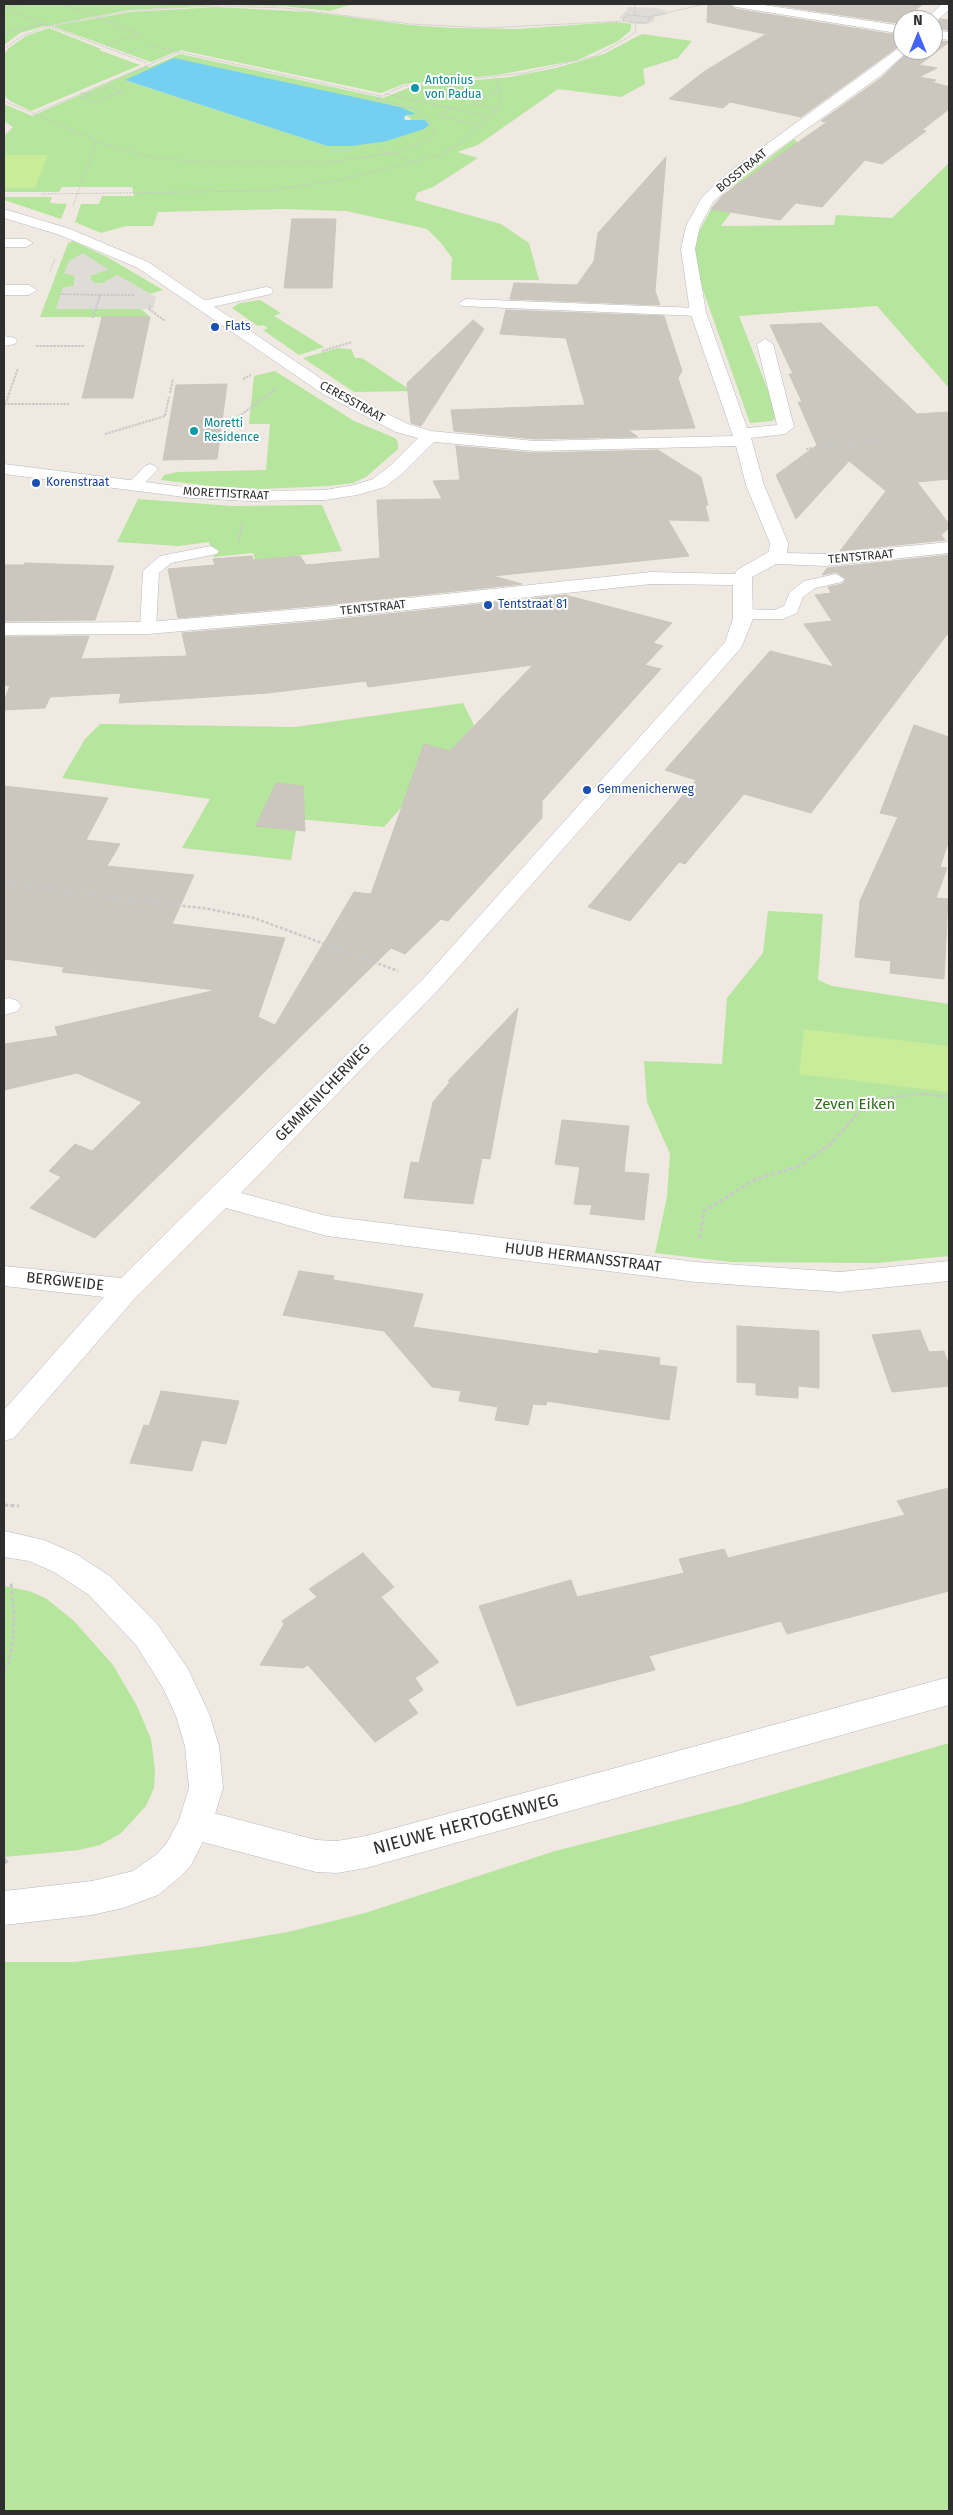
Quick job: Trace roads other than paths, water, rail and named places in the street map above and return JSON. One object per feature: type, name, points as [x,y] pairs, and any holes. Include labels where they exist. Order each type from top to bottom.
[{"type":"street","points":[[736,4],[893,28]]},
{"type":"street","name":"BOSSTRAAT","points":[[772,558],[778,552],[779,543],[698,312],[688,249],[693,226],[707,200],[735,174],[876,73],[893,58]]},
{"type":"street","name":"CERESSTRAAT","points":[[4,213],[104,247],[143,265],[343,399],[402,428],[430,436],[535,446],[743,443]]},
{"type":"street","points":[[4,243],[26,243]]},
{"type":"street","points":[[4,290],[29,290]]},
{"type":"street","points":[[743,443],[786,426],[765,344]]},
{"type":"street","name":"MORETTISTRAAT","points":[[4,469],[134,486],[250,496],[326,495],[357,490],[379,483],[397,469],[430,436]]},
{"type":"street","name":"TENTSTRAAT","points":[[772,558],[826,560],[949,548]]},
{"type":"street","points":[[742,580],[744,574],[772,558]]},
{"type":"street","name":"TENTSTRAAT","points":[[4,629],[83,630],[148,628],[324,613],[651,578],[742,580]]},
{"type":"street","name":"GEMMENICHERWEG","points":[[4,1430],[126,1289],[221,1197],[431,984],[728,651],[740,631],[743,614],[742,580]]},
{"type":"street","name":"HUUB HERMANSSTRAAT","points":[[221,1197],[327,1226],[696,1272],[840,1282],[949,1272]]},
{"type":"street","name":"BERGWEIDE","points":[[4,1276],[126,1289]]},
{"type":"street","points":[[4,1908],[92,1898],[123,1891],[145,1883],[174,1860],[195,1824],[206,1788],[202,1746],[183,1693],[160,1653],[147,1635],[100,1586],[65,1563],[33,1548],[6,1544]]},
{"type":"street","name":"NIEUWE HERTOGENWEG","points":[[195,1824],[316,1856],[337,1857],[366,1852],[703,1761],[949,1691]]},
{"type":"lane","points":[[203,305],[266,292]]},
{"type":"lane","points":[[466,303],[698,312]]},
{"type":"lane","points":[[134,486],[150,469]]},
{"type":"lane","points":[[148,628],[151,572],[166,558],[211,551]]},
{"type":"lane","points":[[743,614],[777,616],[791,609],[796,595],[810,584],[836,579]]},
{"type":"water","points":[[174,58],[400,107],[416,114],[407,115],[404,117],[405,120],[425,120],[429,125],[424,129],[387,141],[352,146],[327,146],[125,80]]},
{"type":"place","name":"Antonius von Padua","points":[[415,88]]},
{"type":"place","name":"Flats","points":[[215,327]]},
{"type":"place","name":"Moretti Residence","points":[[194,431]]},
{"type":"place","name":"Korenstraat","points":[[36,483]]},
{"type":"place","name":"Tentstraat 81","points":[[488,605]]},
{"type":"place","name":"Gemmenicherweg","points":[[587,790]]},
{"type":"park label","name":"Zeven Eiken","points":[[855,1105]]}]
